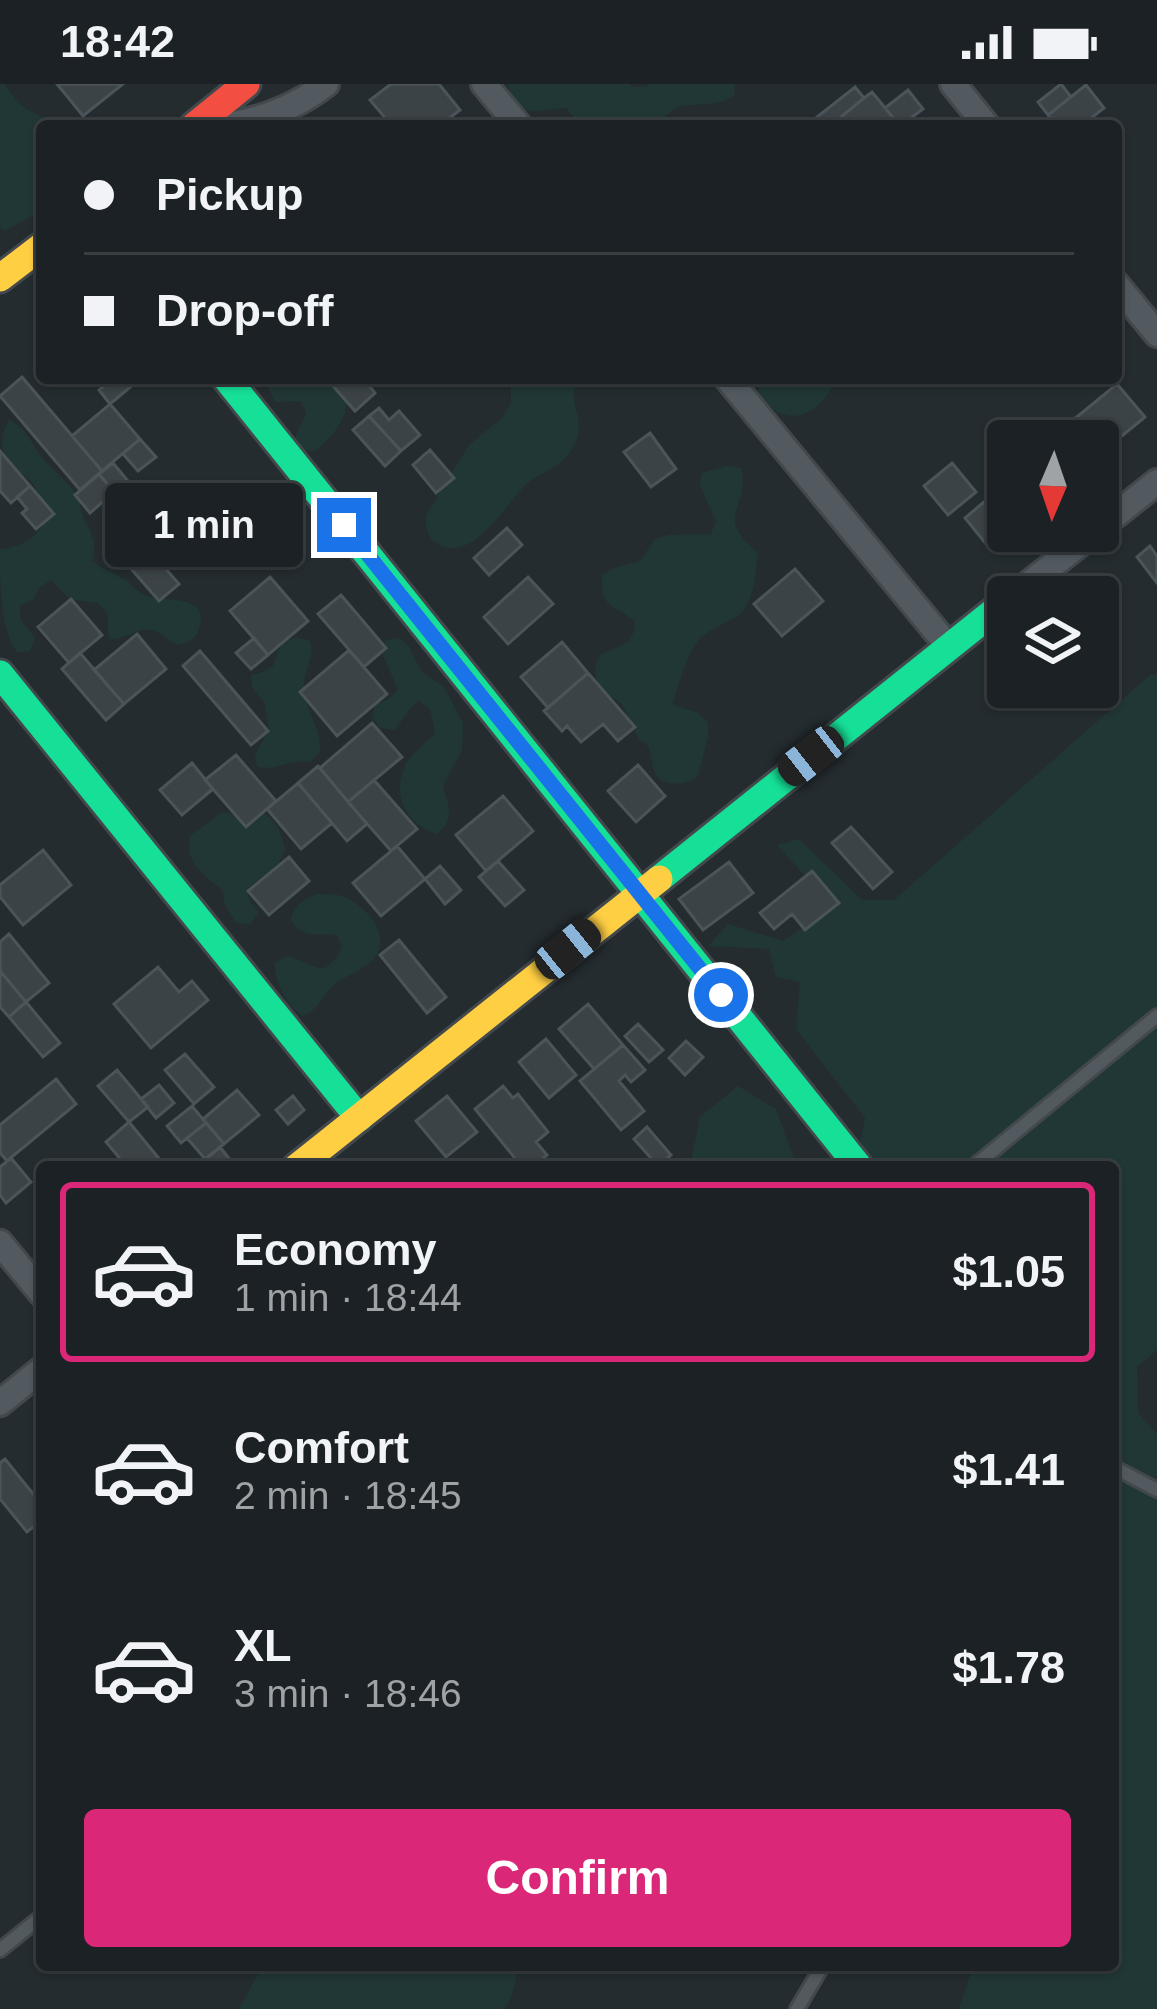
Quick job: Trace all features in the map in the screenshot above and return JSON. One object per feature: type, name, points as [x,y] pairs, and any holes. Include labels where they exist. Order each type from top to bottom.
[{"type":"street","points":[[201,120],[246,84]]},
{"type":"street","points":[[256,120],[326,84]]},
{"type":"street","points":[[484,84],[514,120]]},
{"type":"street","points":[[953,84],[982,120]]},
{"type":"street","points":[[0,278],[36,251]]},
{"type":"street","points":[[1122,291],[1157,334]]},
{"type":"street","points":[[231,384],[854,1161]]},
{"type":"street","points":[[732,384],[949,647]]},
{"type":"street","points":[[1119,512],[1157,482]]},
{"type":"street","points":[[1039,576],[1069,552]]},
{"type":"street","points":[[305,1161],[987,617]]},
{"type":"street","points":[[0,674],[359,1118]]},
{"type":"street","points":[[0,1243],[36,1287]]},
{"type":"street","points":[[0,1403],[36,1374]]},
{"type":"lane","points":[[980,1161],[1157,1016]]},
{"type":"lane","points":[[1119,1470],[1157,1490]]},
{"type":"lane","points":[[0,1950],[36,1921]]},
{"type":"lane","points":[[797,2009],[819,1971]]},
{"type":"green space","points":[[0,84],[4,84],[17,101],[50,120],[36,120],[36,211],[5,231],[0,228]]},
{"type":"green space","points":[[507,84],[735,84],[734,95],[725,100],[679,107],[663,120],[576,120],[566,108],[523,109]]},
{"type":"green space","points":[[270,384],[340,384],[346,398],[345,413],[331,436],[313,452],[300,448],[295,437],[306,413],[301,401],[275,402]]},
{"type":"green space","points":[[511,384],[576,384],[579,428],[572,449],[528,483],[479,537],[467,545],[441,546],[428,533],[426,515],[469,445],[502,418],[511,403]]},
{"type":"green space","points":[[760,384],[833,384],[821,402],[801,415],[779,413],[758,393]]},
{"type":"green space","points":[[9,420],[23,430],[76,494],[93,538],[92,561],[142,594],[198,608],[199,628],[192,640],[178,645],[145,630],[109,639],[107,612],[98,603],[70,599],[51,580],[33,600],[20,605],[20,618],[35,638],[30,651],[17,652],[4,618],[0,549],[35,535],[44,513],[36,488],[4,457],[3,437]]},
{"type":"green space","points":[[728,466],[741,468],[735,520],[757,552],[754,586],[743,611],[701,637],[690,655],[673,705],[698,713],[708,723],[708,737],[698,776],[676,784],[661,781],[649,747],[638,738],[622,704],[601,690],[596,678],[595,665],[601,654],[629,640],[635,622],[607,601],[602,576],[640,561],[655,539],[711,534],[716,521],[700,486],[702,473]]},
{"type":"green space","points":[[297,637],[310,641],[304,687],[320,752],[310,762],[257,767],[255,754],[269,730],[265,703],[252,688],[251,675],[274,665],[281,647]]},
{"type":"green space","points":[[400,638],[422,672],[444,687],[463,723],[462,750],[443,786],[448,818],[437,834],[409,815],[400,785],[407,762],[435,733],[430,709],[419,701],[394,730],[380,728],[372,717],[375,705],[398,690],[382,653],[386,640]]},
{"type":"green space","points":[[1157,674],[1157,1350],[1137,1367],[1138,1413],[1157,1434],[1157,2009],[959,2009],[972,1971],[1119,1971],[1119,1161],[856,1161],[865,1118],[796,1029],[800,982],[776,977],[769,949],[708,946],[728,924],[783,941],[834,907],[777,845],[799,839],[862,900],[894,900],[1112,708],[1119,708],[1119,702]]},
{"type":"green space","points":[[257,809],[277,826],[285,850],[279,863],[247,889],[259,912],[250,924],[236,923],[223,891],[193,861],[190,836],[222,812],[247,817]]},
{"type":"green space","points":[[317,894],[342,896],[361,907],[379,931],[379,948],[371,961],[336,983],[303,1016],[283,993],[275,963],[287,956],[325,968],[336,959],[342,947],[337,935],[306,933],[291,921],[300,904]]},
{"type":"green space","points":[[738,1086],[776,1109],[795,1161],[691,1161],[700,1117]]},
{"type":"green space","points":[[260,1971],[516,1971],[504,2009],[239,2009]]},
{"type":"building","points":[[57,84],[123,84],[83,116]]},
{"type":"building","points":[[391,84],[439,84],[460,110],[447,120],[387,120],[370,100]]},
{"type":"building","points":[[1061,84],[1071,97],[1048,115],[1038,102]]},
{"type":"building","points":[[1086,85],[1104,108],[1089,120],[1052,120],[1048,115]]},
{"type":"building","points":[[855,87],[864,98],[837,120],[813,120]]},
{"type":"building","points":[[908,90],[923,109],[908,120],[895,120],[885,108]]},
{"type":"building","points":[[872,92],[895,120],[837,120]]},
{"type":"building","points":[[22,377],[102,471],[80,490],[0,396]]},
{"type":"building","points":[[106,384],[134,384],[110,404],[99,390]]},
{"type":"building","points":[[331,384],[368,384],[375,393],[355,411]]},
{"type":"building","points":[[1117,384],[1145,417],[1119,438],[1119,420],[1073,420]]},
{"type":"building","points":[[110,404],[140,439],[102,471],[72,436]]},
{"type":"building","points":[[379,408],[389,420],[399,411],[420,435],[401,451],[369,416]]},
{"type":"building","points":[[369,416],[401,451],[385,466],[353,430]]},
{"type":"building","points":[[650,433],[676,469],[651,487],[624,452]]},
{"type":"building","points":[[140,439],[156,457],[138,471],[123,454]]},
{"type":"building","points":[[430,450],[454,478],[436,493],[413,465]]},
{"type":"building","points":[[0,451],[30,486],[11,503],[0,491]]},
{"type":"building","points":[[113,463],[128,481],[114,492],[99,474]]},
{"type":"building","points":[[952,463],[976,492],[948,515],[924,486]]},
{"type":"building","points":[[99,474],[114,492],[90,513],[75,495]]},
{"type":"building","points":[[209,482],[221,496],[183,528],[171,514]]},
{"type":"building","points":[[30,486],[54,514],[36,529],[22,513],[27,509],[17,497]]},
{"type":"building","points":[[225,492],[243,513],[235,519],[245,530],[206,564],[179,532]]},
{"type":"building","points":[[984,502],[987,545],[965,518]]},
{"type":"building","points":[[507,528],[522,545],[489,575],[474,558]]},
{"type":"building","points":[[139,538],[179,584],[159,601],[119,555]]},
{"type":"building","points":[[1150,546],[1157,556],[1157,583],[1137,557]]},
{"type":"building","points":[[795,569],[823,601],[782,636],[754,604]]},
{"type":"building","points":[[270,577],[308,621],[268,655],[230,611]]},
{"type":"building","points":[[528,577],[553,604],[508,644],[484,617]]},
{"type":"building","points":[[341,595],[386,648],[364,667],[318,614]]},
{"type":"building","points":[[71,599],[102,635],[69,663],[38,627]]},
{"type":"building","points":[[137,634],[166,669],[124,704],[94,670]]},
{"type":"building","points":[[254,638],[268,655],[251,669],[236,653]]},
{"type":"building","points":[[562,642],[588,673],[548,708],[521,677]]},
{"type":"building","points":[[349,650],[387,694],[337,736],[300,692]]},
{"type":"building","points":[[200,651],[268,731],[251,745],[183,666]]},
{"type":"building","points":[[80,653],[124,704],[106,720],[62,669]]},
{"type":"building","points":[[588,673],[635,727],[618,741],[603,724],[581,742],[567,726],[562,731],[544,711]]},
{"type":"building","points":[[372,723],[402,757],[348,802],[320,768]]},
{"type":"building","points":[[236,755],[276,801],[246,827],[205,780]]},
{"type":"building","points":[[192,763],[213,789],[182,815],[160,790]]},
{"type":"building","points":[[638,765],[665,796],[636,822],[608,791]]},
{"type":"building","points":[[318,766],[367,824],[347,841],[298,783]]},
{"type":"building","points":[[374,780],[417,829],[391,851],[348,802]]},
{"type":"building","points":[[298,783],[332,823],[301,849],[267,809]]},
{"type":"building","points":[[503,796],[533,831],[486,871],[456,835]]},
{"type":"building","points":[[851,827],[892,872],[873,889],[832,843]]},
{"type":"building","points":[[397,846],[425,879],[381,916],[353,883]]},
{"type":"building","points":[[43,850],[71,885],[23,925],[0,897],[0,885]]},
{"type":"building","points":[[289,857],[309,881],[269,915],[248,891]]},
{"type":"building","points":[[498,861],[524,890],[505,906],[479,877]]},
{"type":"building","points":[[729,862],[753,893],[703,930],[679,899]]},
{"type":"building","points":[[440,866],[461,890],[445,904],[425,879]]},
{"type":"building","points":[[812,871],[839,903],[805,930],[792,914],[774,929],[760,913]]},
{"type":"building","points":[[9,934],[49,983],[26,1002],[0,971],[0,942]]},
{"type":"building","points":[[399,940],[446,997],[427,1013],[380,955]]},
{"type":"building","points":[[158,967],[179,992],[192,981],[208,1000],[151,1048],[114,1004]]},
{"type":"building","points":[[0,971],[26,1002],[9,1017],[0,1007]]},
{"type":"building","points":[[26,1002],[60,1043],[43,1057],[9,1017]]},
{"type":"building","points":[[588,1004],[623,1045],[594,1069],[559,1029]]},
{"type":"building","points":[[638,1024],[663,1050],[649,1062],[625,1036]]},
{"type":"building","points":[[546,1039],[576,1075],[549,1098],[519,1062]]},
{"type":"building","points":[[686,1041],[703,1057],[685,1075],[669,1058]]},
{"type":"building","points":[[623,1045],[645,1070],[631,1082],[625,1075],[619,1081],[644,1111],[621,1130],[580,1081]]},
{"type":"building","points":[[185,1054],[214,1087],[194,1104],[165,1070]]},
{"type":"building","points":[[117,1070],[148,1107],[129,1122],[98,1086]]},
{"type":"building","points":[[56,1079],[76,1104],[7,1161],[0,1153],[0,1125]]},
{"type":"building","points":[[159,1085],[174,1103],[156,1118],[141,1099]]},
{"type":"building","points":[[503,1086],[513,1098],[518,1094],[548,1132],[536,1142],[547,1155],[540,1161],[517,1161],[475,1109]]},
{"type":"building","points":[[237,1090],[259,1115],[224,1144],[203,1119]]},
{"type":"building","points":[[293,1096],[304,1110],[288,1124],[276,1110]]},
{"type":"building","points":[[447,1096],[477,1132],[446,1157],[416,1121]]},
{"type":"building","points":[[192,1106],[206,1123],[181,1143],[167,1126]]},
{"type":"building","points":[[129,1122],[161,1161],[122,1161],[106,1142]]},
{"type":"building","points":[[206,1123],[224,1144],[205,1159],[187,1138]]},
{"type":"building","points":[[647,1127],[671,1155],[654,1161],[634,1139]]},
{"type":"building","points":[[220,1147],[231,1161],[204,1161]]},
{"type":"building","points":[[11,1158],[31,1182],[6,1203],[0,1195],[0,1167]]},
{"type":"building","points":[[5,1459],[36,1498],[36,1525],[27,1532],[0,1499],[0,1463]]},
{"type":"traffic: fast","points":[[231,384],[854,1161]]},
{"type":"traffic: fast","points":[[659,879],[987,617]]},
{"type":"traffic: fast","points":[[0,674],[359,1118]]},
{"type":"traffic: slow","points":[[0,278],[36,251]]},
{"type":"traffic: slow","points":[[305,1161],[659,879]]},
{"type":"traffic: jam","points":[[201,120],[246,84]]},
{"type":"route","points":[[344,525],[721,995]]}]
